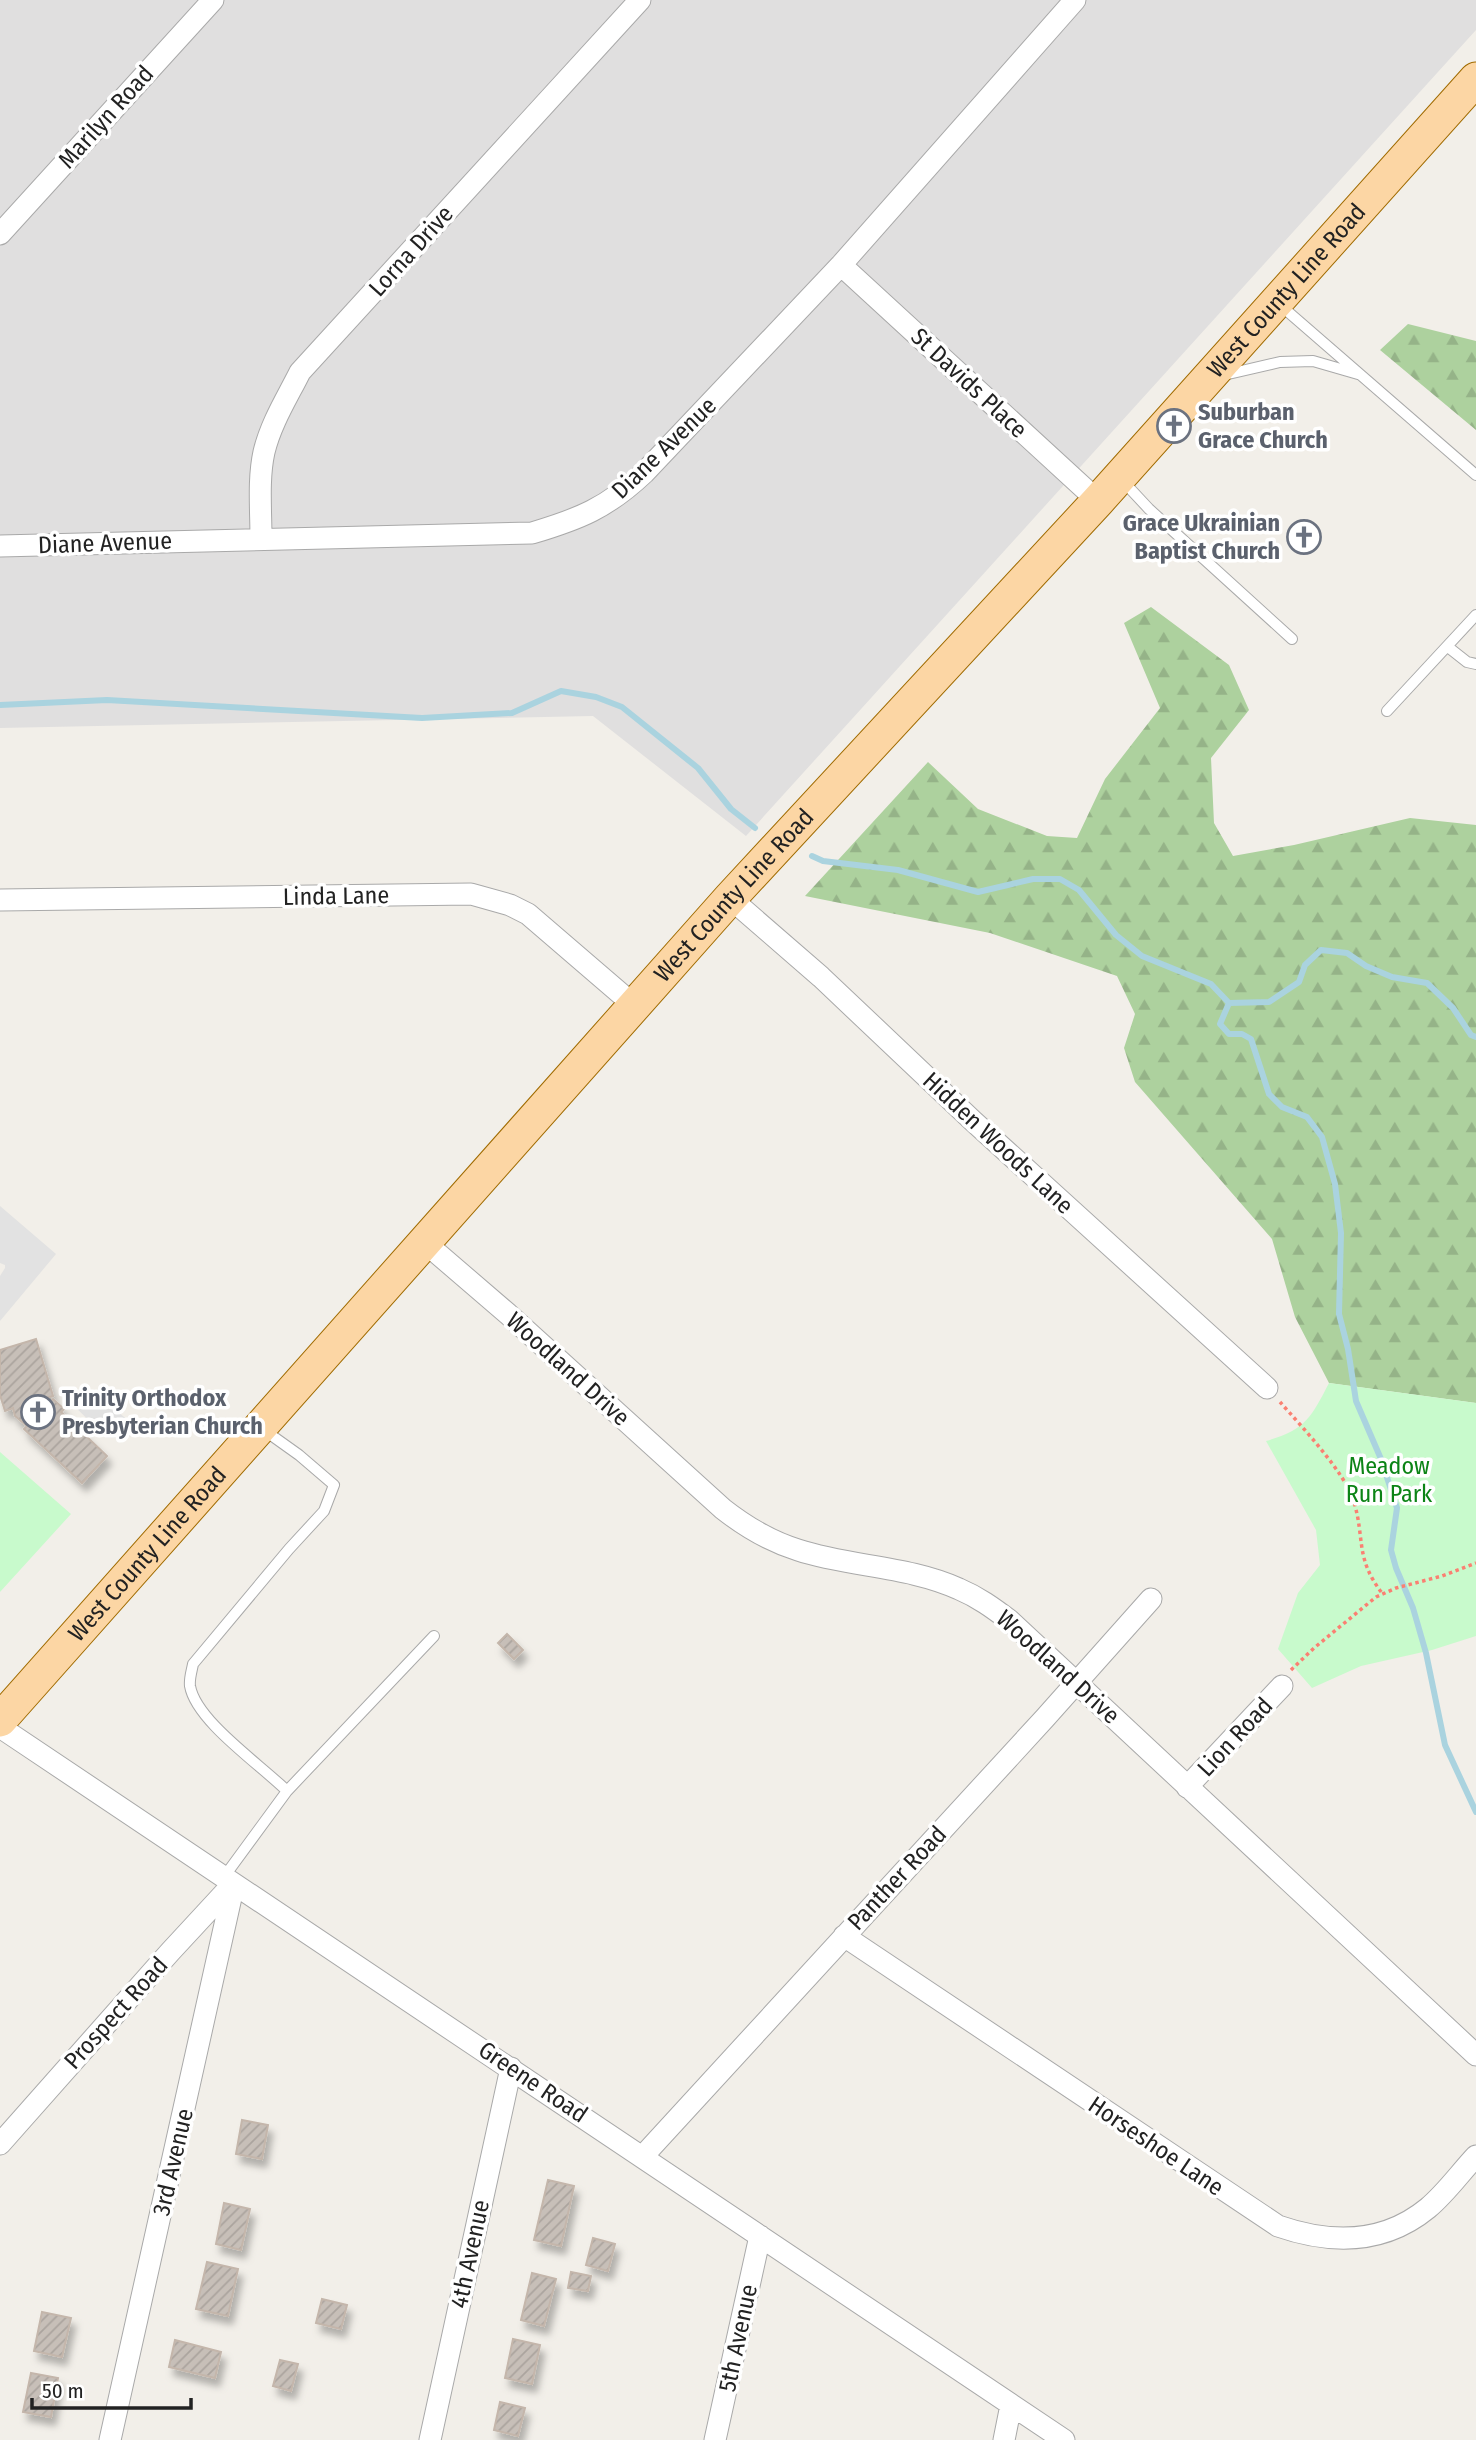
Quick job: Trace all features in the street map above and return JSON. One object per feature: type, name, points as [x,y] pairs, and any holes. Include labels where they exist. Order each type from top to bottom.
[{"type":"main road","name":"West County Line Road","points":[[0,1720],[730,898],[1108,490],[1476,79]]},
{"type":"street","name":"Marilyn Road","points":[[0,234],[213,0]]},
{"type":"street","name":"Lorna Drive","points":[[261,539],[261,470],[264,451],[277,417],[300,372],[640,0]]},
{"type":"street","name":"Diane Avenue","points":[[0,546],[532,533],[597,510],[621,494],[644,473],[841,265],[1075,0]]},
{"type":"street","name":"St Davids Place","points":[[841,265],[1108,490]]},
{"type":"street","name":"Linda Lane","points":[[0,900],[471,894],[510,905],[527,914],[635,1006]]},
{"type":"street","name":"Hidden Woods Lane","points":[[730,898],[821,977],[973,1121],[1267,1388]]},
{"type":"street","name":"Woodland Drive","points":[[424,1241],[746,1527],[772,1541],[800,1551],[931,1578],[959,1589],[1010,1620],[1476,2055]]},
{"type":"street","name":"Panther Road","points":[[643,2156],[1151,1599]]},
{"type":"street","name":"Lion Road","points":[[1187,1787],[1282,1686]]},
{"type":"street","name":"Greene Road","points":[[0,1727],[1064,2440]]},
{"type":"street","name":"Prospect Road","points":[[0,2144],[170,1952],[229,1880]]},
{"type":"street","name":"3rd Avenue","points":[[110,2440],[229,1880]]},
{"type":"street","name":"Horseshoe Lane","points":[[844,1936],[1278,2226],[1306,2236],[1346,2239],[1376,2235],[1404,2224],[1429,2208],[1476,2156]]},
{"type":"street","name":"4th Avenue","points":[[430,2440],[511,2068]]},
{"type":"street","name":"5th Avenue","points":[[715,2440],[760,2236]]},
{"type":"street","points":[[1004,2440],[1012,2405]]},
{"type":"lane","points":[[1277,302],[1476,475]]},
{"type":"lane","points":[[1208,379],[1280,362],[1313,361],[1361,374]]},
{"type":"lane","points":[[1108,490],[1149,509],[1292,639]]},
{"type":"lane","points":[[1387,711],[1476,615]]},
{"type":"lane","points":[[1447,648],[1467,662],[1476,664]]},
{"type":"lane","points":[[259,1426],[334,1485],[324,1511],[193,1664],[190,1686],[199,1706],[220,1733],[287,1791]]},
{"type":"lane","points":[[229,1880],[287,1791],[434,1636]]},
{"type":"path","points":[[1267,1388],[1314,1441],[1354,1500],[1363,1560],[1382,1593]]},
{"type":"path","points":[[1282,1686],[1287,1674],[1314,1648],[1382,1593],[1476,1563]]},
{"type":"shaded area","points":[[0,0],[1476,0],[1476,30],[746,836],[593,716],[0,728]]},
{"type":"shaded area","points":[[0,1206],[56,1254],[0,1321],[0,1276],[5,1265],[0,1263]]},
{"type":"shaded area","points":[[101,1398],[146,1435],[107,1438],[69,1401]]},
{"type":"green space","points":[[1408,324],[1476,341],[1476,430],[1380,350]]},
{"type":"green space","points":[[1151,607],[1229,665],[1249,710],[1211,758],[1214,823],[1233,856],[1410,818],[1476,825],[1476,1403],[1329,1383],[1295,1317],[1272,1239],[1135,1082],[1124,1048],[1135,1014],[1117,976],[990,933],[805,896],[928,762],[978,809],[1047,836],[1077,838],[1105,779],[1160,708],[1124,623]]},
{"type":"green space","name":"Meadow Run Park","points":[[1329,1383],[1476,1403],[1476,1636],[1432,1650],[1361,1666],[1312,1688],[1278,1649],[1298,1593],[1320,1565],[1316,1530],[1266,1441],[1290,1432],[1305,1421]]},
{"type":"green space","points":[[0,1452],[71,1514],[0,1592]]},
{"type":"building","name":"Trinity Orthodox Presbyterian Church","points":[[36,1339],[53,1396],[46,1398],[47,1404],[53,1399],[64,1409],[61,1412],[107,1456],[82,1483],[24,1429],[27,1426],[15,1416],[13,1408],[5,1411],[0,1395],[0,1350]]},
{"type":"building","points":[[507,1634],[523,1650],[514,1659],[498,1643]]},
{"type":"building","points":[[242,2120],[268,2125],[262,2159],[236,2154]]},
{"type":"building","points":[[548,2180],[574,2186],[561,2246],[534,2240]]},
{"type":"building","points":[[224,2203],[250,2209],[241,2250],[216,2244]]},
{"type":"building","points":[[593,2238],[615,2244],[608,2271],[586,2265]]},
{"type":"building","points":[[207,2262],[238,2269],[228,2316],[196,2309]]},
{"type":"building","points":[[571,2272],[591,2276],[588,2291],[568,2288]]},
{"type":"building","points":[[532,2273],[556,2279],[544,2326],[521,2320]]},
{"type":"building","points":[[322,2299],[347,2305],[341,2329],[316,2323]]},
{"type":"building","points":[[42,2312],[71,2318],[62,2357],[34,2351]]},
{"type":"building","points":[[513,2339],[540,2345],[532,2384],[505,2378]]},
{"type":"building","points":[[175,2340],[221,2352],[215,2378],[169,2367]]},
{"type":"building","points":[[280,2360],[298,2364],[291,2391],[273,2386]]},
{"type":"building","points":[[31,2373],[58,2378],[51,2417],[23,2412]]},
{"type":"building","points":[[500,2402],[525,2408],[518,2436],[494,2430]]},
{"type":"waterway","points":[[0,705],[107,700],[422,718],[512,713],[561,691],[596,697],[622,707],[698,768],[731,809],[755,828]]},
{"type":"waterway","points":[[812,856],[823,861],[898,870],[978,892],[1033,879],[1060,879],[1079,890],[1116,935],[1142,956],[1211,984],[1229,1003],[1269,1002],[1299,982],[1305,965],[1321,950],[1347,953],[1366,966],[1392,977],[1427,983],[1453,1008],[1471,1035],[1476,1037]]},
{"type":"waterway","points":[[1229,1003],[1220,1024],[1229,1034],[1242,1034],[1251,1039],[1269,1094],[1282,1107],[1307,1117],[1322,1137],[1335,1184],[1341,1233],[1339,1314],[1348,1349],[1356,1401],[1381,1459],[1397,1508],[1391,1550],[1413,1608],[1426,1653],[1445,1745],[1476,1812]]},
{"type":"place","name":"Suburban Grace Church","points":[[1174,426]]},
{"type":"place","name":"Grace Ukrainian Baptist Church","points":[[1304,537]]},
{"type":"place","name":"Trinity Orthodox Presbyterian Church","points":[[38,1412]]}]
